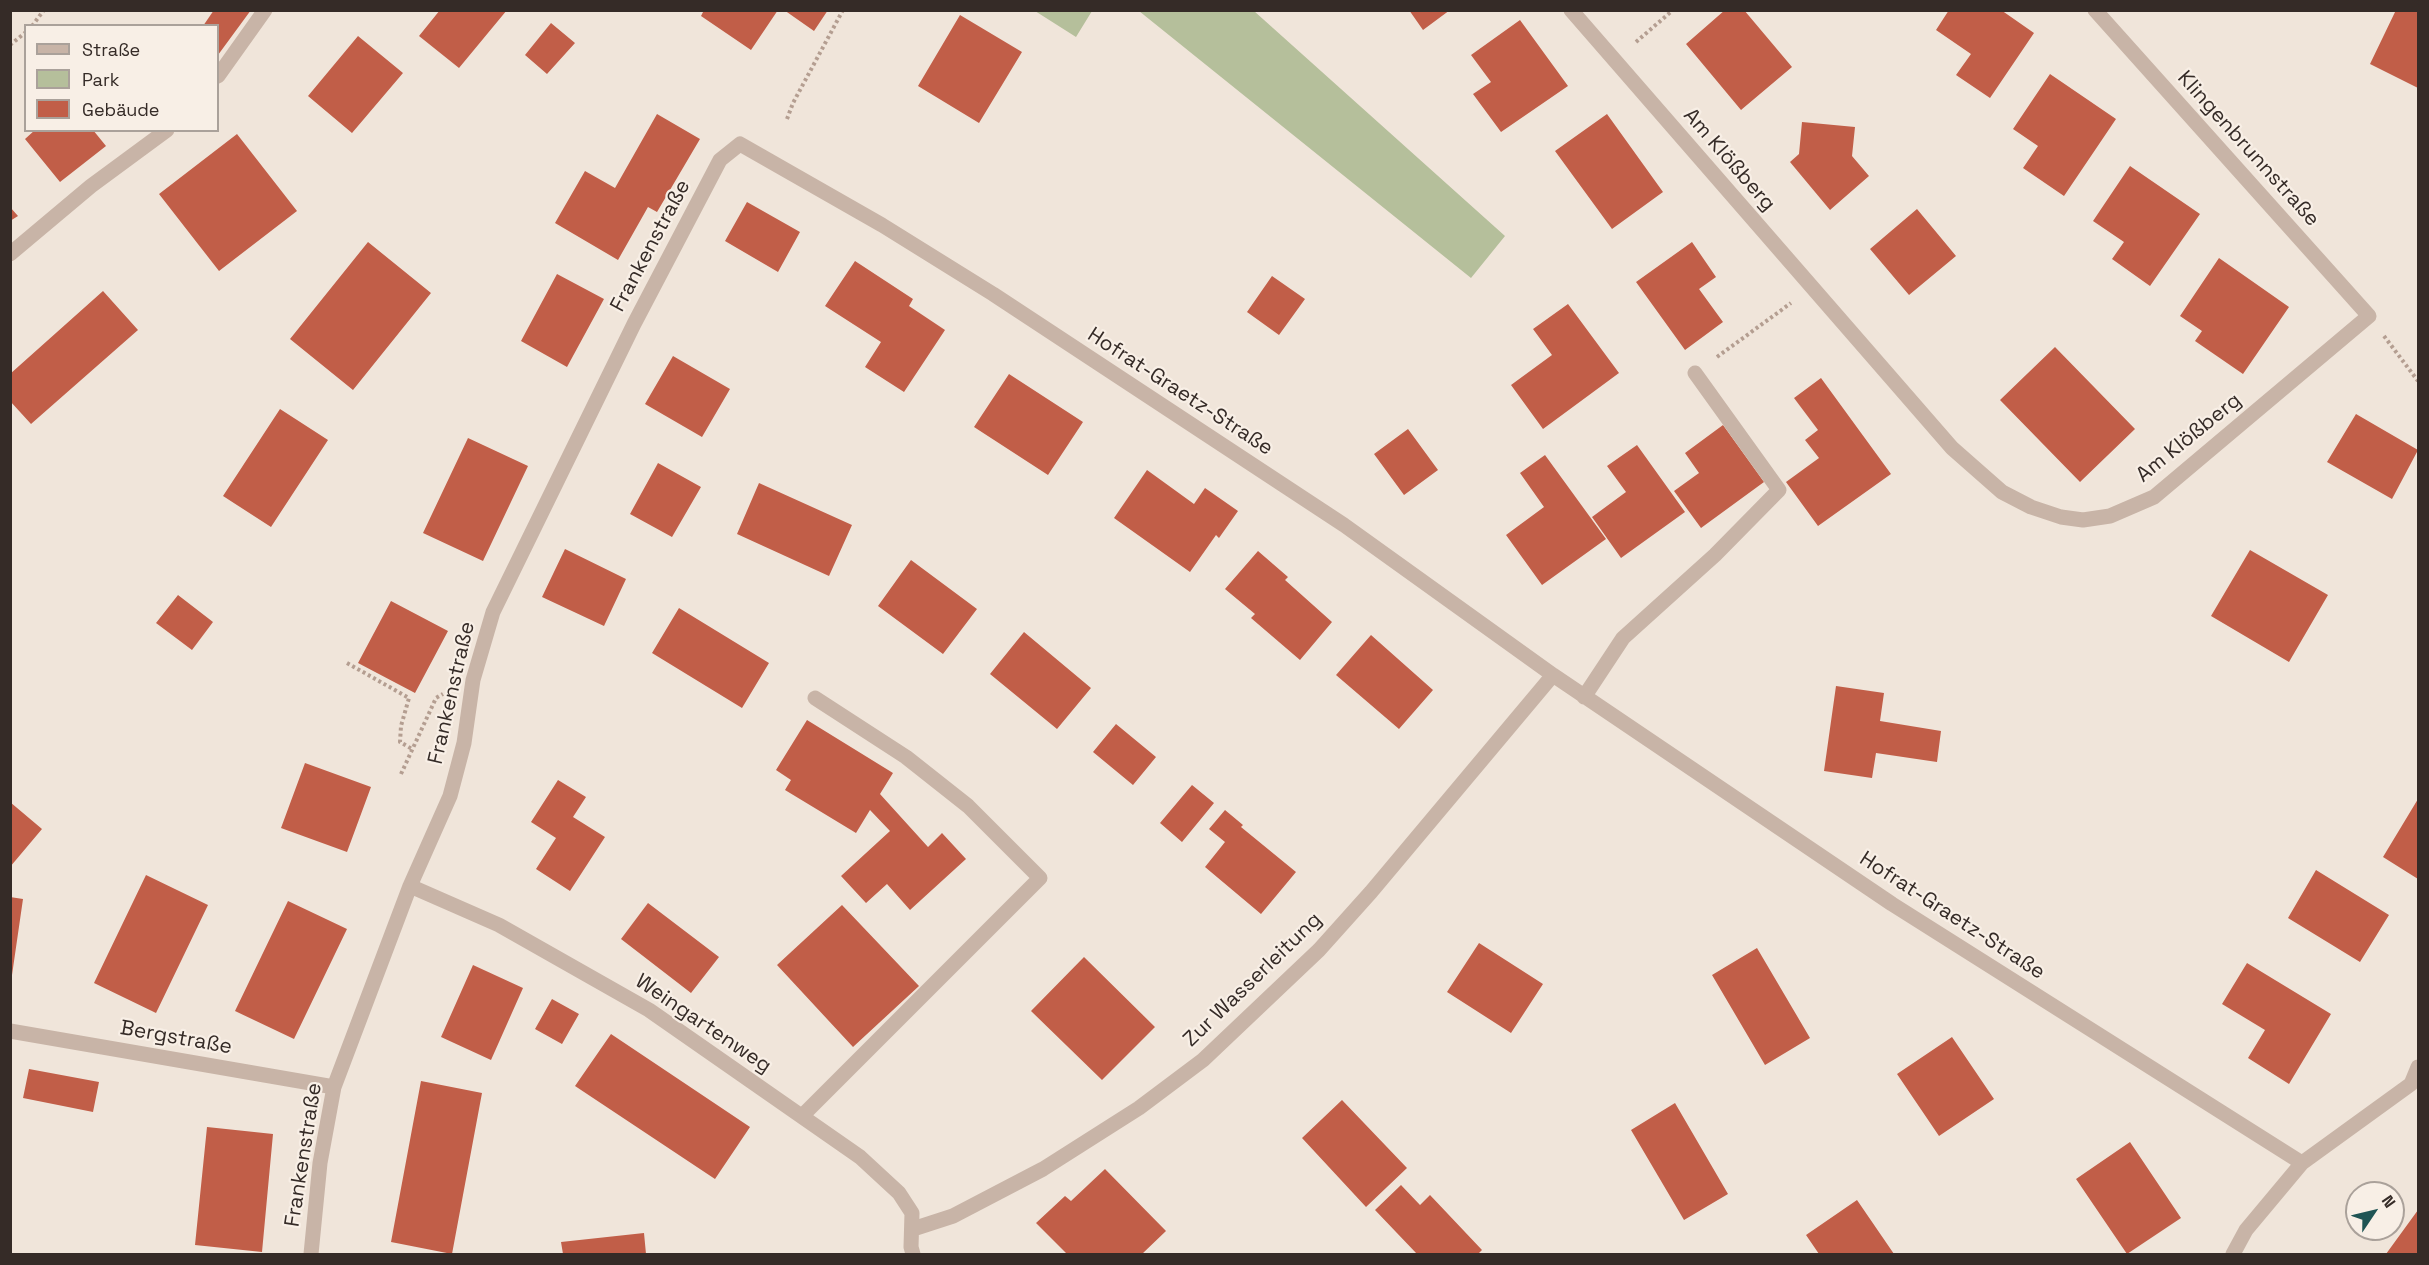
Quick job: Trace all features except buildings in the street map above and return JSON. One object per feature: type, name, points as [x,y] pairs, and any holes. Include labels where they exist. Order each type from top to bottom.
[{"type":"street","points":[[219,75],[265,10]]},
{"type":"street","name":"Am Klößberg","points":[[1571,10],[1952,448],[2002,492],[2031,507],[2061,517],[2083,520],[2110,516],[2154,497],[2369,316]]},
{"type":"street","name":"Klingenbrunnstraße","points":[[2096,10],[2369,316]]},
{"type":"street","points":[[10,254],[91,186],[164,132]]},
{"type":"street","name":"Hofrat-Graetz-Straße","points":[[740,144],[882,225],[993,294],[1344,525],[1552,675],[1892,904],[2302,1163]]},
{"type":"street","name":"Frankenstraße","points":[[311,1254],[320,1163],[334,1087],[410,886],[450,796],[464,743],[473,680],[493,612],[629,334],[720,160],[740,144]]},
{"type":"street","points":[[1584,697],[1623,638],[1715,555],[1779,490],[1695,373]]},
{"type":"street","name":"Zur Wasserleitung","points":[[913,1229],[954,1216],[1043,1169],[1139,1108],[1203,1060],[1326,941],[1552,675]]},
{"type":"street","points":[[802,1116],[1040,878],[969,806],[906,757],[815,698]]},
{"type":"street","name":"Weingartenweg","points":[[410,886],[500,925],[649,1010],[860,1157],[899,1193],[912,1213],[911,1246],[913,1254]]},
{"type":"street","name":"Bergstraße","points":[[10,1030],[334,1087]]},
{"type":"street","points":[[2233,1254],[2246,1230],[2302,1163],[2415,1086],[2418,1067]]},
{"type":"path","points":[[34,24],[44,10]]},
{"type":"path","points":[[787,119],[793,103],[843,10]]},
{"type":"path","points":[[1615,61],[1673,10]]},
{"type":"path","points":[[10,45],[24,34]]},
{"type":"path","points":[[1729,348],[1812,288]]},
{"type":"path","points":[[2369,316],[2418,381]]},
{"type":"path","points":[[347,663],[409,698],[401,726],[400,742],[412,749]]},
{"type":"path","points":[[401,774],[419,735]]},
{"type":"green space","points":[[1035,11],[1092,11],[1076,37]]},
{"type":"green space","points":[[1139,11],[1254,11],[1505,236],[1471,278]]}]
